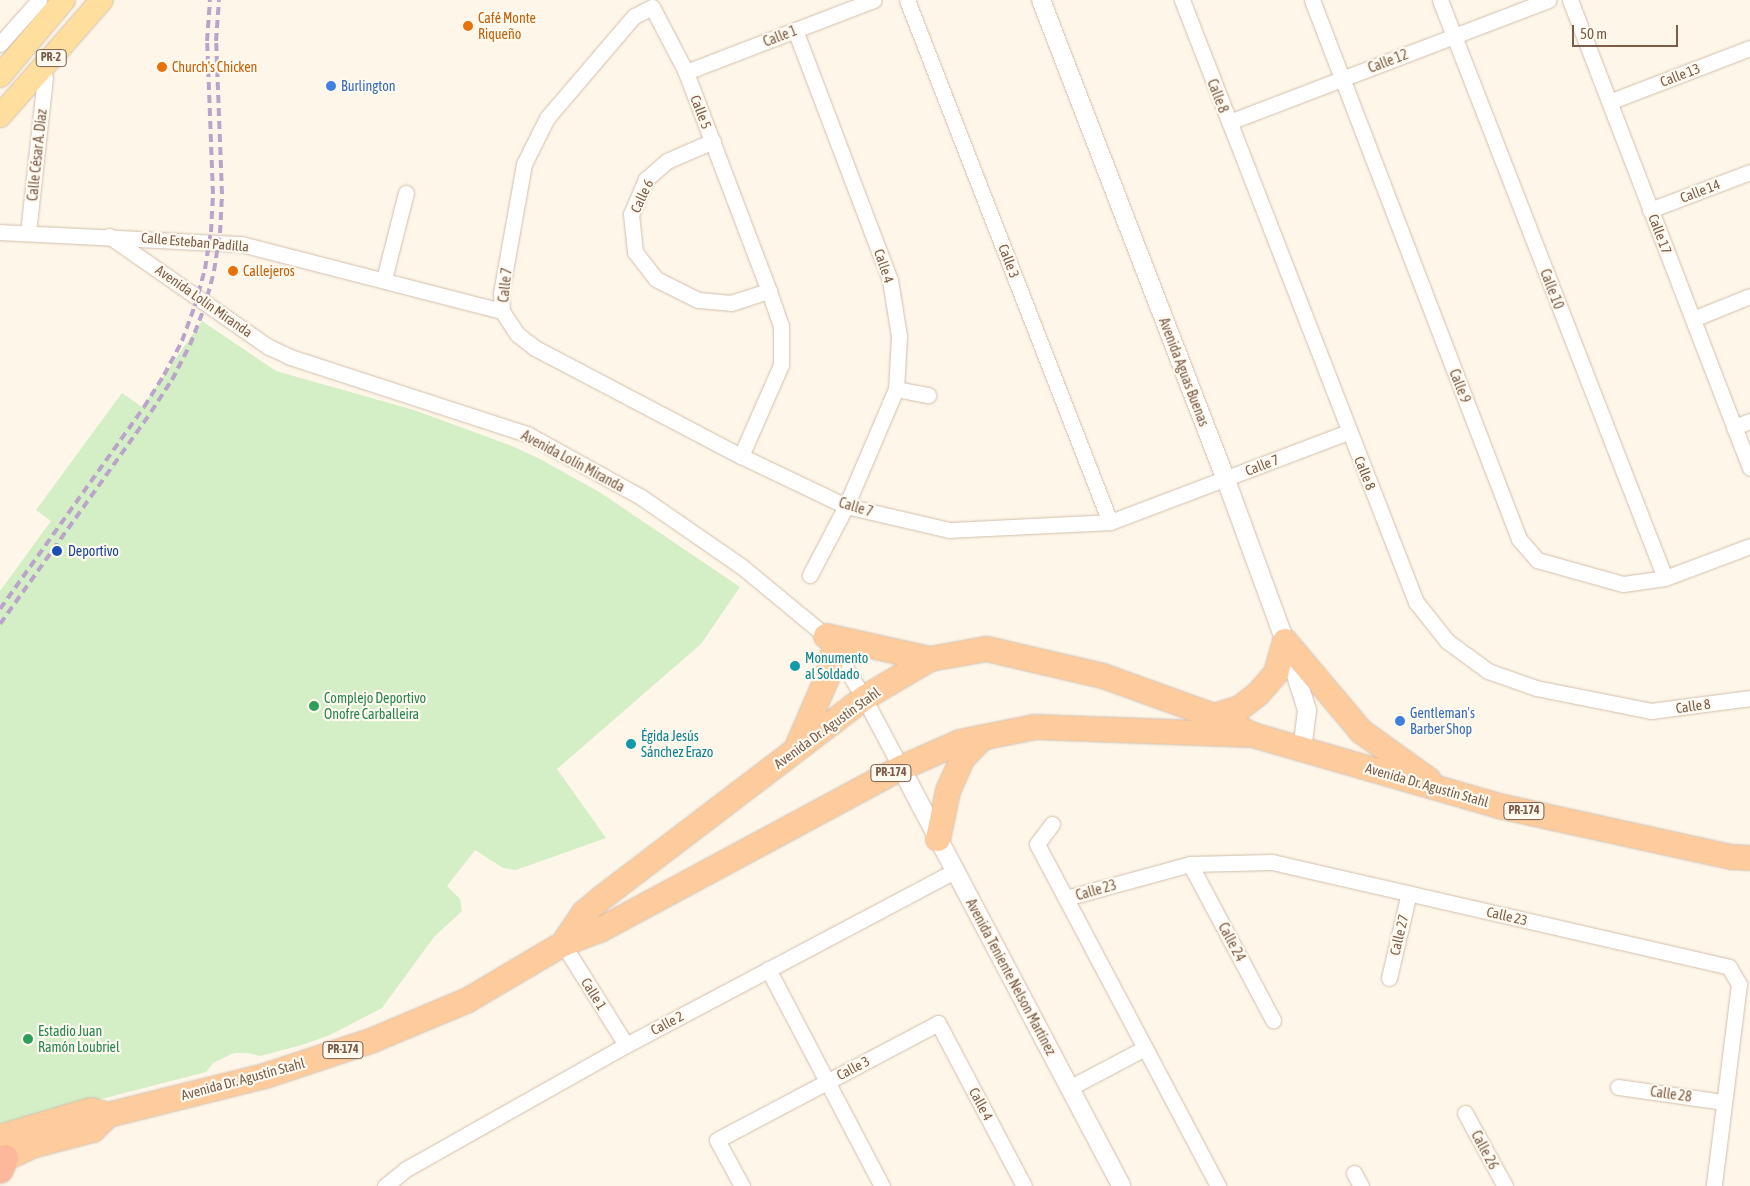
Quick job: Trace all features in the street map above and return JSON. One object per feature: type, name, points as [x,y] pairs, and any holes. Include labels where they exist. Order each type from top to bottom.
[{"type":"highway","points":[[1214,716],[1240,708],[1258,694],[1276,673],[1284,641]]},
{"type":"highway","points":[[1284,641],[1362,732],[1445,791]]},
{"type":"highway","points":[[795,750],[827,678],[830,643],[930,659]]},
{"type":"highway","name":"Avenida Dr. Agustín Stahl","points":[[562,944],[584,913],[603,897],[864,698],[930,659],[987,649],[1103,676],[1214,716],[1254,735],[1498,806],[1731,857],[1750,858]]},
{"type":"highway","points":[[1091,729],[1144,716],[1153,694]]},
{"type":"highway","name":"Avenida Dr. Agustín Stahl","points":[[1,1156],[93,1130],[108,1116],[265,1076],[373,1040],[468,1000],[562,944],[600,930],[900,768],[960,742],[1035,727],[1254,735]]},
{"type":"highway","points":[[938,839],[948,791],[963,758],[983,737]]},
{"type":"main road","name":"PR-2","points":[[0,76],[64,0]]},
{"type":"main road","name":"PR-2","points":[[0,116],[102,0]]},
{"type":"street","points":[[0,44],[38,0]]},
{"type":"street","name":"Calle 1","points":[[686,72],[874,0]]},
{"type":"street","name":"Calle 3","points":[[907,0],[1110,522]]},
{"type":"street","name":"Avenida Aguas Buenas","points":[[1041,0],[1226,480],[1284,641],[1307,710],[1302,748]]},
{"type":"street","name":"Calle 8","points":[[1182,0],[1348,432],[1416,602],[1447,641],[1488,671],[1536,688],[1651,711],[1750,698]]},
{"type":"street","name":"Calle 9","points":[[1312,0],[1519,539],[1537,560],[1623,584],[1665,578],[1750,546]]},
{"type":"street","name":"Calle 10","points":[[1440,0],[1665,578]]},
{"type":"street","name":"Calle 12","points":[[1229,122],[1548,0]]},
{"type":"street","name":"Calle 17","points":[[1570,0],[1750,468]]},
{"type":"street","name":"Calle 5","points":[[517,208],[524,164],[547,118],[634,16],[652,7],[686,72],[770,291],[781,326],[781,365],[741,456]]},
{"type":"street","name":"Calle 4","points":[[796,30],[890,280],[899,336],[896,389],[846,506],[810,575]]},
{"type":"street","name":"Calle 13","points":[[1609,102],[1750,48]]},
{"type":"street","name":"Calle César A. Díaz","points":[[28,233],[46,76]]},
{"type":"street","name":"Calle 6","points":[[713,141],[667,161],[646,179],[632,214],[635,252],[656,279],[698,300],[731,303],[770,291]]},
{"type":"street","name":"Calle 14","points":[[1650,210],[1750,172]]},
{"type":"street","points":[[384,279],[406,192]]},
{"type":"street","name":"Calle 7","points":[[517,208],[501,294],[502,311],[517,334],[536,348],[741,456],[846,506],[949,530],[1110,522],[1226,480],[1348,432]]},
{"type":"street","name":"Calle Esteban Padilla","points":[[0,232],[241,244],[384,279],[502,311]]},
{"type":"street","name":"Avenida Lolín Miranda","points":[[109,236],[269,347],[290,358],[527,434],[641,497],[741,566],[830,643],[864,698],[900,768]]},
{"type":"street","points":[[1693,318],[1750,296]]},
{"type":"street","points":[[896,389],[928,395]]},
{"type":"street","points":[[1734,427],[1750,421]]},
{"type":"street","name":"Avenida Teniente Nelson Martínez","points":[[900,768],[1121,1186]]},
{"type":"street","name":"Calle 23","points":[[1052,824],[1037,844],[1218,1186]]},
{"type":"street","name":"Calle 23","points":[[1066,898],[1190,864],[1272,862],[1729,968],[1738,984],[1714,1186]]},
{"type":"street","name":"Calle 24","points":[[1190,864],[1274,1020]]},
{"type":"street","name":"Calle 2","points":[[385,1186],[406,1169],[626,1044],[955,871]]},
{"type":"street","name":"Calle 27","points":[[1389,978],[1409,893]]},
{"type":"street","name":"Calle 1","points":[[562,944],[626,1044]]},
{"type":"street","name":"Calle 3","points":[[768,969],[828,1082],[938,1023]]},
{"type":"street","name":"Calle 4","points":[[938,1023],[1024,1186]]},
{"type":"street","points":[[1070,1088],[1145,1048]]},
{"type":"street","points":[[742,1186],[717,1140],[828,1082],[882,1186]]},
{"type":"street","name":"Calle 28","points":[[1618,1087],[1724,1102]]},
{"type":"street","name":"Calle 26","points":[[1465,1113],[1504,1186]]},
{"type":"green space","name":"Complejo Deportivo Onofre Carballeira","points":[[202,321],[276,371],[414,410],[512,446],[540,459],[601,493],[740,587],[701,644],[557,769],[606,838],[516,870],[503,868],[475,850],[447,886],[460,899],[462,911],[434,937],[382,1008],[330,1035],[302,1045],[260,1056],[248,1053],[234,1053],[213,1063],[206,1072],[0,1125],[0,591],[51,521],[36,510],[122,393],[142,407]]},
{"type":"railway","points":[[0,609],[144,407],[182,341],[195,306],[205,269],[211,232],[213,194],[207,41],[210,0]]},
{"type":"railway","points":[[0,624],[172,380],[190,345],[204,309],[214,271],[220,233],[222,194],[216,41],[219,0]]},
{"type":"place","name":"Café Monte Riqueño","points":[[468,26]]},
{"type":"place","name":"Church's Chicken","points":[[162,67]]},
{"type":"place","name":"Burlington","points":[[331,86]]},
{"type":"place","name":"Callejeros","points":[[233,271]]},
{"type":"place","name":"Deportivo","points":[[57,551]]},
{"type":"place","name":"Monumento al Soldado","points":[[795,666]]},
{"type":"place","name":"Complejo Deportivo Onofre Carballeira","points":[[314,706]]},
{"type":"place","name":"Gentleman's Barber Shop","points":[[1400,721]]},
{"type":"place","name":"Égida Jesús Sánchez Erazo","points":[[631,744]]},
{"type":"place","name":"Estadio Juan Ramón Loubriel","points":[[28,1039]]}]
